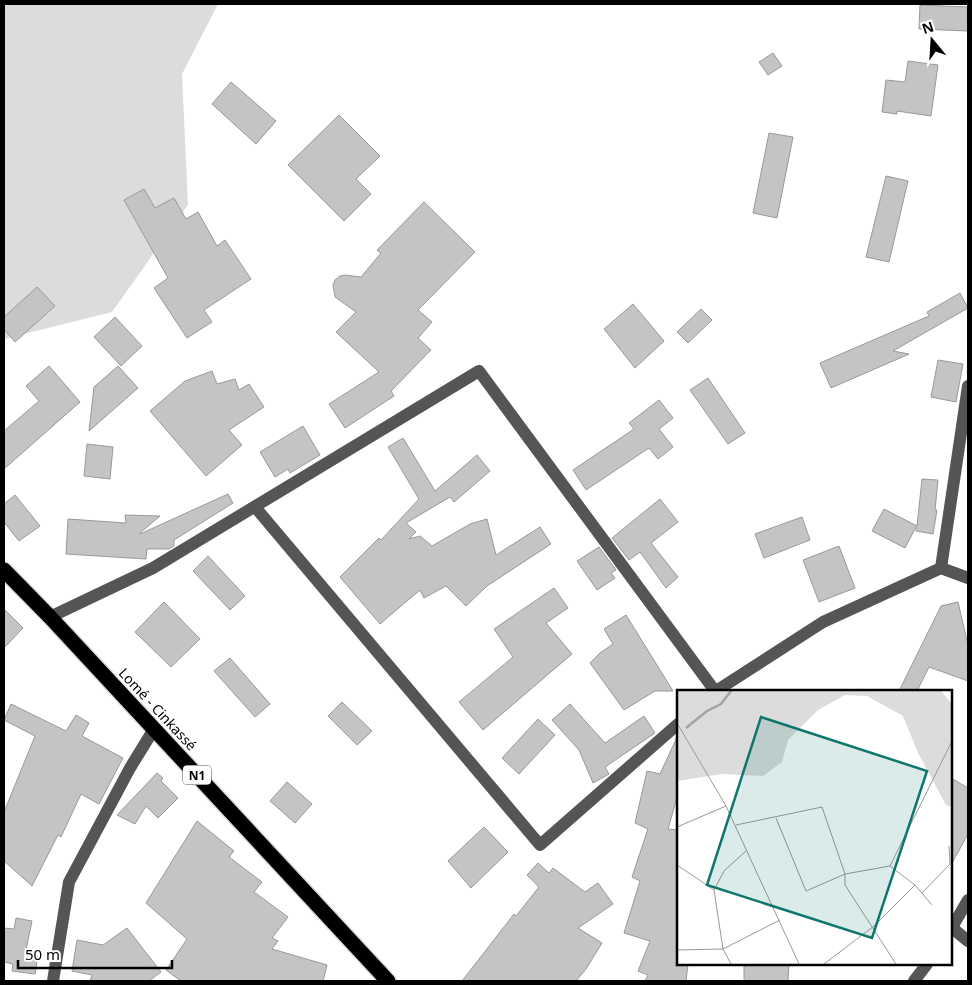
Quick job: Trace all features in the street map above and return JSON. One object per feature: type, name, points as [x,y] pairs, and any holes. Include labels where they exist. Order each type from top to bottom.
[{"type":"highway","name":"Lomé - Cinkassé","points":[[4,570],[50,617],[388,981]]},
{"type":"street","points":[[50,617],[153,568],[479,372],[715,690]]},
{"type":"street","points":[[941,568],[968,386]]},
{"type":"street","points":[[255,507],[540,845],[677,725]]},
{"type":"street","points":[[718,690],[822,622],[941,568],[968,578]]},
{"type":"street","points":[[53,981],[69,882],[130,768],[154,729]]},
{"type":"street","points":[[952,925],[968,900]]},
{"type":"street","points":[[952,928],[968,940]]},
{"type":"street","points":[[914,981],[925,965]]},
{"type":"shaded area","points":[[4,4],[218,4],[182,74],[188,205],[112,312],[4,339]]},
{"type":"building","points":[[920,5],[968,7],[968,31],[919,29]]},
{"type":"building","points":[[773,53],[782,66],[768,75],[759,62]]},
{"type":"building","points":[[908,61],[938,65],[931,116],[897,111],[897,114],[882,112],[886,80],[905,82]]},
{"type":"building","points":[[231,82],[276,121],[256,144],[212,104]]},
{"type":"building","points":[[339,115],[380,156],[356,179],[371,194],[344,221],[288,165]]},
{"type":"building","points":[[769,133],[793,137],[777,218],[753,213]]},
{"type":"building","points":[[886,176],[908,181],[889,262],[866,257]]},
{"type":"building","points":[[144,189],[155,208],[174,198],[186,219],[198,212],[217,246],[225,240],[251,279],[204,310],[212,322],[187,338],[154,288],[168,278],[124,200]]},
{"type":"building","points":[[424,202],[475,252],[418,310],[432,322],[418,338],[431,350],[391,391],[394,396],[345,428],[329,404],[379,372],[336,332],[356,312],[335,297],[333,285],[340,276],[361,277],[381,253],[377,250]]},
{"type":"building","points":[[37,287],[55,306],[15,342],[4,329],[4,317]]},
{"type":"building","points":[[960,293],[968,308],[893,351],[909,354],[831,388],[820,363],[929,316],[927,312]]},
{"type":"building","points":[[633,304],[664,341],[635,368],[604,329]]},
{"type":"building","points":[[701,309],[712,320],[688,343],[677,332]]},
{"type":"building","points":[[115,317],[142,346],[121,366],[94,337]]},
{"type":"building","points":[[938,360],[963,364],[956,402],[931,397]]},
{"type":"building","points":[[49,366],[80,402],[4,469],[4,431],[39,401],[26,386]]},
{"type":"building","points":[[118,366],[138,388],[89,431],[94,387]]},
{"type":"building","points":[[212,371],[217,384],[235,379],[239,390],[249,384],[264,407],[229,430],[242,445],[206,476],[150,411],[185,381]]},
{"type":"building","points":[[708,378],[745,433],[728,444],[690,390]]},
{"type":"building","points":[[659,400],[673,418],[659,429],[673,447],[658,459],[649,448],[586,490],[573,470],[634,429],[629,423]]},
{"type":"building","points":[[303,426],[320,455],[290,473],[288,469],[275,477],[260,452]]},
{"type":"building","points":[[403,438],[435,491],[477,455],[490,471],[454,502],[450,497],[406,523],[416,532],[409,539],[420,536],[432,546],[470,524],[487,519],[496,555],[540,527],[551,544],[487,586],[466,606],[446,586],[424,598],[420,590],[380,624],[340,577],[379,538],[381,540],[419,499],[388,447]]},
{"type":"building","points":[[87,444],[113,447],[110,479],[84,476]]},
{"type":"building","points":[[922,479],[938,480],[935,510],[937,510],[933,534],[916,531],[916,527],[905,548],[872,531],[884,509],[917,526]]},
{"type":"building","points":[[228,494],[233,503],[174,540],[174,546],[169,549],[147,549],[146,559],[66,554],[68,519],[126,523],[125,515],[160,516],[140,534]]},
{"type":"building","points":[[15,495],[40,526],[19,541],[4,522],[4,504]]},
{"type":"building","points":[[660,499],[678,522],[651,543],[678,577],[666,588],[640,552],[629,560],[612,538]]},
{"type":"building","points":[[802,517],[810,540],[764,558],[755,534]]},
{"type":"building","points":[[839,546],[855,588],[819,602],[803,560]]},
{"type":"building","points":[[599,547],[616,570],[611,573],[615,578],[597,590],[577,561]]},
{"type":"building","points":[[208,556],[245,596],[230,610],[193,571]]},
{"type":"building","points":[[554,588],[568,608],[546,623],[572,654],[483,730],[459,702],[513,657],[494,629]]},
{"type":"building","points":[[164,602],[200,639],[171,667],[135,632]]},
{"type":"building","points":[[958,602],[968,645],[968,681],[929,667],[918,690],[899,690],[941,606]]},
{"type":"building","points":[[4,609],[23,628],[4,648]]},
{"type":"building","points":[[626,615],[673,691],[655,691],[624,710],[590,663],[613,644],[604,629]]},
{"type":"building","points":[[230,658],[270,704],[255,717],[214,671]]},
{"type":"building","points":[[342,702],[372,731],[357,745],[328,716]]},
{"type":"building","points":[[11,704],[66,731],[76,715],[89,723],[82,736],[123,758],[99,804],[81,794],[61,837],[58,835],[32,886],[4,861],[4,812],[35,736],[4,720]]},
{"type":"building","points":[[570,704],[605,743],[644,716],[655,733],[605,767],[609,774],[593,783],[579,750],[552,720]]},
{"type":"building","points":[[538,719],[555,735],[519,774],[502,758]]},
{"type":"building","points":[[677,737],[677,798],[668,829],[677,830],[677,965],[688,965],[686,981],[645,981],[648,975],[638,971],[650,941],[624,933],[640,881],[632,877],[648,829],[635,823],[647,771],[660,774]]},
{"type":"building","points":[[157,773],[163,778],[161,781],[178,798],[158,818],[146,806],[135,824],[117,815]]},
{"type":"building","points":[[952,779],[968,788],[968,834],[952,863]]},
{"type":"building","points":[[287,782],[312,804],[295,823],[270,801]]},
{"type":"building","points":[[197,821],[234,851],[229,857],[262,882],[254,892],[288,917],[272,938],[278,941],[272,949],[327,965],[323,981],[181,981],[166,970],[187,939],[146,903]]},
{"type":"building","points":[[484,827],[508,852],[471,888],[448,861]]},
{"type":"building","points":[[538,863],[549,873],[553,868],[585,892],[598,883],[613,904],[578,928],[602,943],[586,969],[576,981],[462,981],[514,914],[516,916],[539,887],[527,875]]},
{"type":"building","points":[[16,918],[32,921],[25,954],[38,956],[35,974],[12,971],[13,964],[4,962],[4,928],[14,929]]},
{"type":"building","points":[[127,928],[161,972],[149,981],[90,981],[92,975],[72,971],[77,940],[103,945]]},
{"type":"building","points":[[744,965],[789,965],[788,981],[744,981]]}]
